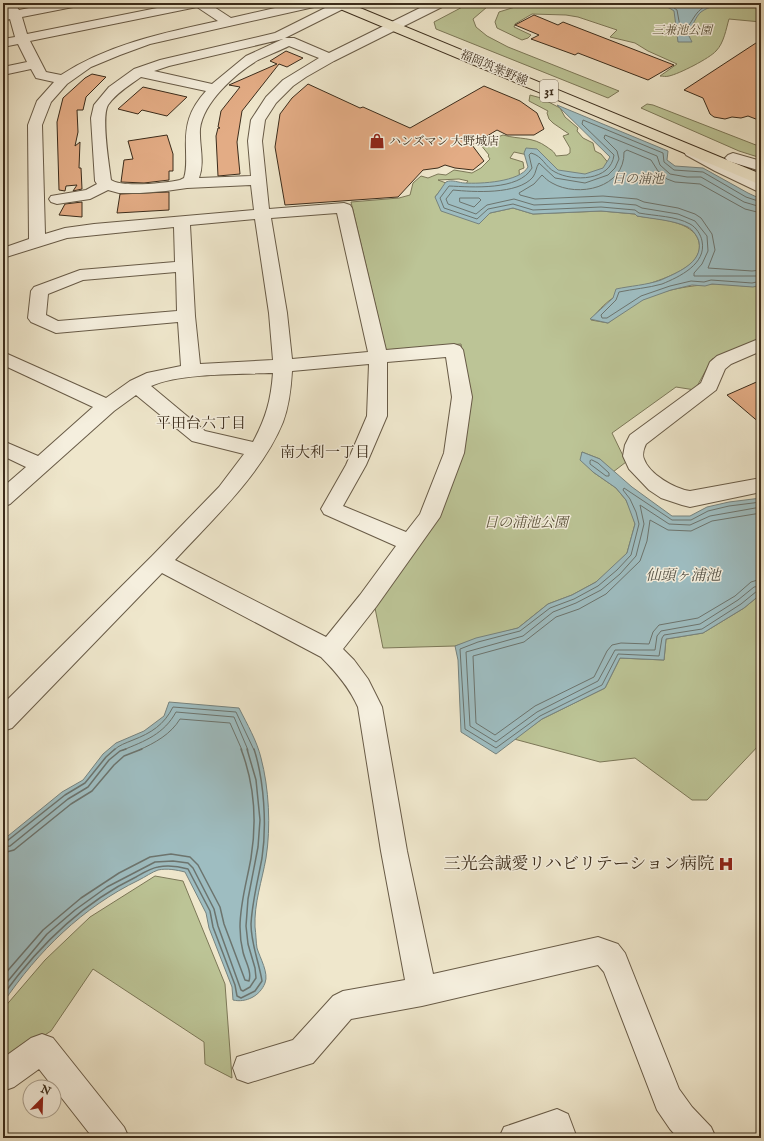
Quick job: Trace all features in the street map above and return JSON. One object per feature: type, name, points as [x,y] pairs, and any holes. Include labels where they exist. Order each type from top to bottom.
[{"type":"main road","name":"福岡筑紫野線","points":[[357,3],[398,24],[688,150],[761,180]]},
{"type":"main road","name":"福岡筑紫野線","points":[[339,4],[398,24],[761,170]]},
{"type":"street","points":[[64,80],[41,75],[8,11],[73,3]]},
{"type":"street","points":[[3,43],[200,3],[229,22],[129,46],[98,59],[64,80],[45,100],[35,125],[37,241]]},
{"type":"street","points":[[233,21],[314,3]]},
{"type":"street","points":[[3,720],[160,562],[226,492],[258,450],[272,422],[281,392],[283,366],[278,313],[258,180],[255,141],[258,120],[271,100],[288,83],[304,71],[440,3]]},
{"type":"street","points":[[188,183],[194,176],[193,127],[203,104],[214,89],[252,59],[339,4]]},
{"type":"street","points":[[258,180],[188,183],[179,186],[120,189],[106,184],[103,181],[98,118],[101,105],[114,90],[139,72],[165,63],[284,38],[329,58]]},
{"type":"street","points":[[3,71],[35,64]]},
{"type":"street","points":[[139,72],[214,89]]},
{"type":"street","points":[[688,150],[761,188]]},
{"type":"street","points":[[733,158],[761,166]]},
{"type":"street","points":[[57,198],[90,194],[106,184]]},
{"type":"street","points":[[3,253],[65,233],[94,228],[344,208],[378,356],[377,416],[356,466],[331,510],[410,543]]},
{"type":"street","points":[[182,220],[186,316],[191,371]]},
{"type":"street","points":[[184,266],[80,275],[40,291],[37,318],[56,327],[186,316]]},
{"type":"street","points":[[761,344],[724,360],[717,366],[710,386],[637,440],[634,449],[634,461],[647,478],[657,487],[680,498],[690,499],[761,485]]},
{"type":"street","points":[[3,499],[107,406],[137,385],[154,377],[191,371],[283,366],[454,350],[462,397],[454,453],[428,517],[368,601],[329,650]]},
{"type":"street","points":[[3,358],[107,406]]},
{"type":"street","points":[[137,385],[199,436],[258,450]]},
{"type":"street","points":[[3,448],[40,465]]},
{"type":"street","points":[[160,562],[329,650],[351,673],[360,686],[370,708],[394,851],[422,991]]},
{"type":"street","points":[[248,1068],[302,1052],[343,1006],[422,991],[598,951],[608,954],[615,963],[668,1099],[681,1118],[700,1138]]},
{"type":"street","points":[[3,1076],[42,1049],[113,1138]]},
{"type":"street","points":[[514,1138],[557,1125],[561,1138]]},
{"type":"green space","points":[[470,3],[496,3],[487,7],[473,19],[476,27],[487,36],[508,47],[619,91],[608,98],[436,29],[434,22]]},
{"type":"green space","name":"三兼池公園","points":[[528,3],[761,3],[761,22],[729,19],[721,44],[713,54],[674,75],[660,76],[677,64],[648,51],[635,43],[610,37],[617,30],[578,17],[566,15],[532,14],[515,24],[514,27],[531,35],[522,40],[497,28],[495,22],[499,12]]},
{"type":"green space","name":"日の浦池公園","points":[[530,95],[541,98],[560,108],[565,117],[578,128],[577,131],[583,138],[593,143],[595,151],[601,154],[610,165],[593,175],[565,177],[537,157],[514,152],[510,158],[523,162],[524,168],[519,170],[520,182],[465,185],[468,181],[459,179],[438,180],[446,183],[435,197],[490,213],[513,208],[533,214],[601,211],[635,214],[637,216],[682,225],[690,229],[696,235],[699,242],[698,254],[691,263],[680,271],[666,278],[613,298],[601,308],[591,320],[608,323],[644,299],[678,288],[718,284],[749,286],[761,285],[761,339],[712,359],[695,390],[676,387],[612,433],[626,462],[613,472],[600,459],[582,452],[581,460],[593,472],[616,488],[626,500],[635,524],[627,553],[614,567],[596,582],[572,595],[548,604],[518,628],[455,646],[383,648],[375,608],[417,547],[469,394],[461,344],[386,350],[351,202],[399,198],[410,195],[413,183],[421,176],[428,178],[438,174],[446,175],[454,170],[472,173],[481,168],[490,159],[488,156],[489,155],[480,144],[503,135],[536,141],[551,150],[556,156],[567,155],[570,153],[570,148],[563,136],[569,134],[549,119],[547,113],[548,111],[529,101]]},
{"type":"green space","points":[[647,104],[761,147],[761,158],[739,151],[641,108]]},
{"type":"green space","points":[[761,594],[761,743],[707,800],[692,800],[635,758],[600,762],[514,739],[542,719],[605,688],[620,658],[664,660],[666,639],[703,633],[744,608]]},
{"type":"green space","points":[[155,876],[183,881],[225,984],[232,1078],[205,1064],[204,1042],[93,969],[51,1031],[3,1062],[3,1009],[45,960],[90,917]]},
{"type":"water","points":[[648,3],[761,3],[761,8],[722,5],[707,8],[699,14],[688,34],[692,42],[678,42],[674,11],[665,6]]},
{"type":"water","name":"日の浦池","points":[[557,105],[668,151],[667,160],[675,166],[703,168],[761,199],[761,285],[753,287],[712,284],[705,286],[692,285],[671,290],[643,300],[608,323],[590,319],[613,298],[616,289],[656,282],[674,274],[693,261],[697,256],[699,242],[693,232],[688,227],[669,221],[637,216],[635,214],[601,211],[533,214],[513,208],[490,213],[479,224],[441,211],[435,197],[446,182],[480,183],[499,181],[517,176],[524,172],[528,167],[524,153],[526,148],[537,149],[558,170],[585,174],[603,168],[610,157]]},
{"type":"water","name":"仙頭ヶ浦池","points":[[582,452],[600,459],[632,487],[672,516],[690,516],[707,507],[729,502],[761,498],[761,594],[744,608],[703,633],[666,639],[664,660],[620,658],[605,688],[542,719],[496,754],[461,732],[458,660],[455,646],[476,638],[518,628],[548,604],[572,595],[596,582],[627,553],[635,524],[626,500],[616,488],[593,472],[580,460]]},
{"type":"water","points":[[169,702],[239,708],[257,745],[266,782],[269,821],[268,846],[255,918],[257,948],[266,975],[263,988],[252,998],[238,1001],[233,1000],[232,987],[209,928],[206,913],[185,872],[165,869],[153,872],[119,891],[99,903],[81,917],[47,948],[31,966],[3,1003],[3,840],[62,792],[83,780],[103,754],[116,743],[144,731],[164,716]]},
{"type":"building","points":[[534,15],[558,25],[563,22],[674,65],[648,80],[578,53],[575,55],[531,39],[539,35],[515,25]]},
{"type":"building","points":[[759,41],[757,75],[761,77],[761,121],[748,116],[725,119],[714,117],[710,114],[703,98],[684,90]]},
{"type":"building","points":[[286,51],[303,58],[287,67],[279,64],[242,111],[237,142],[240,174],[218,176],[216,136],[218,128],[220,128],[218,127],[221,111],[240,87],[229,85],[277,64],[270,61]]},
{"type":"building","points":[[92,74],[106,77],[86,97],[83,110],[77,110],[78,132],[75,146],[80,142],[79,168],[81,168],[82,189],[73,191],[77,185],[66,186],[65,191],[59,190],[57,122],[63,98],[85,78]]},
{"type":"building","name":"ハンズマン 大野城店","points":[[308,84],[360,108],[363,107],[410,128],[484,86],[520,101],[537,113],[544,129],[534,135],[507,135],[497,130],[472,145],[484,161],[473,170],[445,165],[438,168],[423,170],[398,197],[285,205],[275,147],[280,114],[292,98]]},
{"type":"building","points":[[143,87],[187,97],[167,116],[142,110],[138,114],[118,109]]},
{"type":"building","points":[[167,135],[173,154],[173,171],[169,171],[169,180],[144,183],[121,182],[124,160],[133,159],[128,141]]},
{"type":"building","points":[[169,192],[169,210],[117,213],[120,194]]},
{"type":"building","points":[[82,202],[82,217],[59,215],[65,204]]},
{"type":"building","points":[[761,380],[761,424],[727,395]]},
{"type":"place","name":"ハンズマン 大野城店","points":[[377,141]]},
{"type":"place","name":"三光会誠愛リハビリテーション病院","points":[[726,864]]},
{"type":"district","name":"平田台六丁目","points":[[201,423]]},
{"type":"district","name":"南大利一丁目","points":[[325,452]]}]
